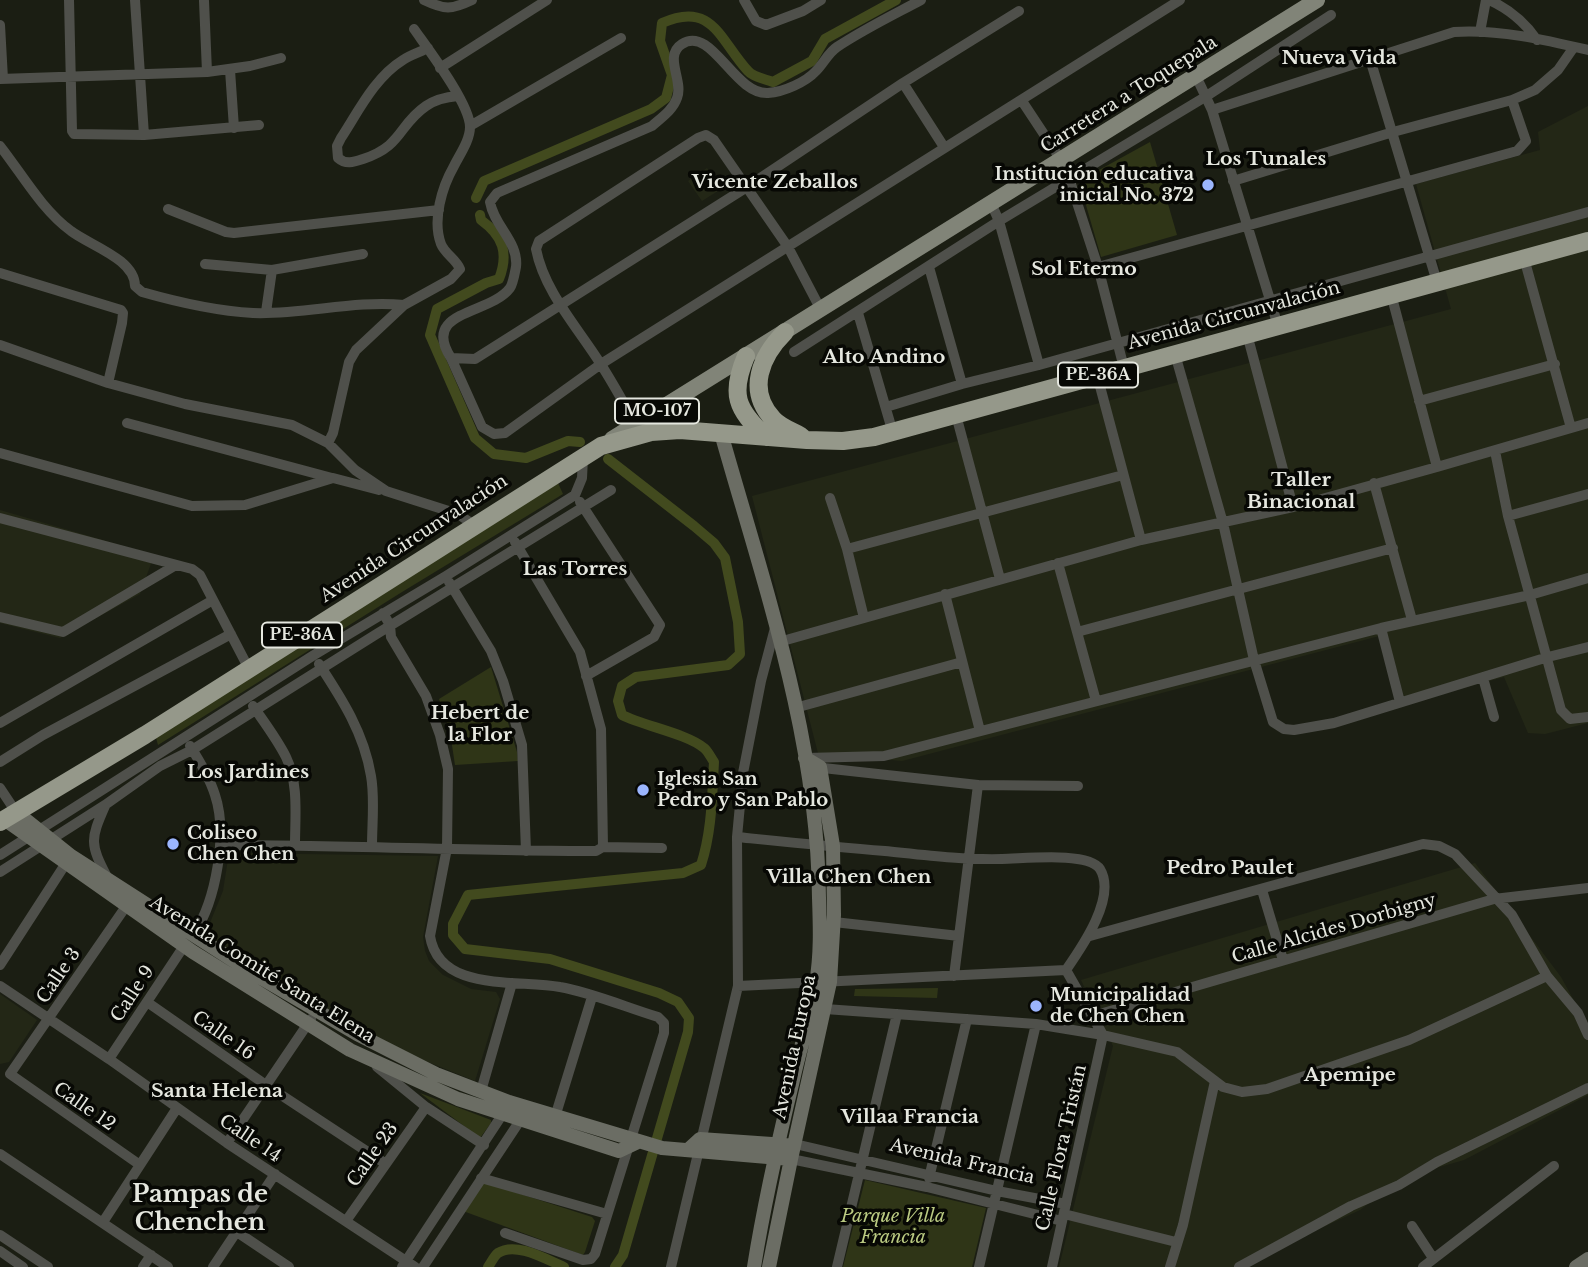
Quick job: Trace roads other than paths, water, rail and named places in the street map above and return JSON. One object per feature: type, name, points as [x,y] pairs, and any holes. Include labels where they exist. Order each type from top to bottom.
[{"type":"highway","name":"Avenida Circunvalación","points":[[7,818],[145,735],[601,446],[651,432],[680,430],[843,441],[893,433],[1588,241]]},
{"type":"highway","points":[[785,332],[772,346],[762,364],[758,391],[764,408],[775,421],[807,440]]},
{"type":"highway","points":[[746,356],[738,374],[740,407],[748,421],[766,436]]},
{"type":"main road","name":"Carretera a Toquepala","points":[[712,377],[1317,0]]},
{"type":"main road","name":"Avenida Circunvalación","points":[[601,446],[712,377]]},
{"type":"street","points":[[69,0],[69,78],[74,134],[144,135],[259,125]]},
{"type":"street","points":[[135,0],[144,135]]},
{"type":"street","points":[[424,0],[439,7],[453,9],[472,0]]},
{"type":"street","points":[[440,68],[547,0]]},
{"type":"street","points":[[744,0],[756,21],[766,25],[803,11],[821,0]]},
{"type":"street","points":[[921,0],[833,49],[815,72],[798,84],[769,93],[757,92],[745,86],[710,47],[696,41],[684,42],[675,50],[673,59],[679,80],[678,97],[669,111],[652,126],[497,193],[490,202],[492,215],[515,251],[516,266],[510,288],[488,304],[450,321],[442,334],[444,347],[482,427],[499,435],[505,433],[601,364],[1180,0]]},
{"type":"street","points":[[1479,32],[1487,0],[1514,15],[1527,26],[1536,40]]},
{"type":"street","points":[[204,1],[206,72]]},
{"type":"street","points":[[451,358],[475,359],[1019,11]]},
{"type":"street","points":[[794,352],[999,221],[1205,97],[1331,15]]},
{"type":"street","points":[[0,25],[2,79],[206,72],[281,58]]},
{"type":"street","points":[[328,443],[333,433],[349,362],[356,350],[404,305],[459,273],[459,265],[441,244],[439,210],[451,171],[468,140],[470,126],[458,96],[414,29]]},
{"type":"street","points":[[1212,110],[1454,32],[1479,32],[1536,40],[1588,51]]},
{"type":"street","points":[[470,126],[621,38]]},
{"type":"street","points":[[1233,181],[1393,132],[1511,100],[1535,90],[1558,70],[1574,47]]},
{"type":"street","points":[[428,48],[403,60],[388,72],[341,138],[336,153],[338,158],[342,162],[351,163],[381,153],[396,141],[426,106],[442,97],[458,96]]},
{"type":"street","points":[[1370,59],[1437,282]]},
{"type":"street","points":[[230,69],[234,128]]},
{"type":"street","points":[[1196,76],[1212,110],[1278,326]]},
{"type":"street","points":[[903,83],[944,147]]},
{"type":"street","points":[[1098,267],[1521,148],[1526,141],[1511,100]]},
{"type":"street","points":[[1021,102],[1061,160],[1069,178],[1098,267],[1124,368]]},
{"type":"street","points":[[636,425],[601,364],[560,303],[537,253],[539,241],[698,138],[706,135],[714,140],[788,247],[821,310]]},
{"type":"street","points":[[0,147],[57,219],[73,233],[97,244],[130,270],[135,278],[135,286],[142,292],[254,313],[380,302],[404,305]]},
{"type":"street","points":[[991,203],[999,221],[1039,365]]},
{"type":"street","points":[[168,209],[234,233],[439,210]]},
{"type":"street","points":[[886,407],[1588,212]]},
{"type":"street","points":[[205,264],[272,270],[363,254]]},
{"type":"street","points":[[1524,258],[1572,428]]},
{"type":"street","points":[[929,267],[962,384]]},
{"type":"street","points":[[267,312],[272,270]]},
{"type":"street","points":[[0,273],[121,310],[122,323],[108,383]]},
{"type":"street","points":[[1391,294],[1437,467]]},
{"type":"street","points":[[858,313],[893,433]]},
{"type":"street","points":[[1247,334],[1293,507]]},
{"type":"street","points":[[0,345],[108,383],[186,404],[292,425],[328,443],[355,470],[386,491]]},
{"type":"street","points":[[1175,354],[1223,523],[1254,660],[1273,722],[1284,729],[1294,730],[1334,723],[1548,657],[1588,648]]},
{"type":"street","points":[[1419,401],[1555,364]]},
{"type":"street","points":[[1097,375],[1141,540]]},
{"type":"street","points":[[956,415],[1000,579]]},
{"type":"street","points":[[127,423],[386,491],[458,514],[474,525]]},
{"type":"street","points":[[779,642],[1141,540],[1293,507],[1588,423]]},
{"type":"street","name":"Avenida Europa","points":[[721,433],[776,627],[833,846],[834,922],[823,983],[755,1267]]},
{"type":"street","points":[[1495,451],[1508,516],[1564,715],[1570,719],[1588,717]]},
{"type":"street","points":[[0,453],[192,506],[245,505],[333,478]]},
{"type":"street","points":[[0,855],[314,655],[575,495],[582,478],[583,456]]},
{"type":"street","points":[[847,549],[1123,475]]},
{"type":"street","points":[[1374,483],[1412,620]]},
{"type":"street","points":[[0,872],[160,766],[192,750],[611,490]]},
{"type":"street","points":[[1508,516],[1588,494]]},
{"type":"street","points":[[575,495],[660,625],[654,636],[586,676]]},
{"type":"street","points":[[830,498],[847,549],[864,618]]},
{"type":"street","points":[[0,518],[192,569],[200,575],[249,669]]},
{"type":"street","points":[[510,534],[580,652],[601,729],[603,846]]},
{"type":"street","points":[[1077,632],[1393,548]]},
{"type":"street","points":[[1058,563],[1096,701]]},
{"type":"street","points":[[0,617],[63,632],[176,565]]},
{"type":"street","points":[[446,576],[491,651],[522,745],[526,851]]},
{"type":"street","points":[[811,764],[884,756],[1412,620],[1530,595],[1588,578]]},
{"type":"street","points":[[945,594],[980,731]]},
{"type":"street","points":[[0,723],[213,600]]},
{"type":"street","points":[[383,613],[390,625],[391,637],[426,696],[449,769],[447,848],[430,936],[432,948],[440,960],[454,970],[480,980],[561,987],[658,1017],[664,1023],[642,1144],[607,1214],[595,1254],[591,1259],[583,1260],[505,1233]]},
{"type":"street","points":[[372,620],[379,632],[391,637]]},
{"type":"street","points":[[671,1267],[695,1147],[738,986],[737,837],[743,773],[761,681],[776,627]]},
{"type":"street","points":[[1381,628],[1401,702]]},
{"type":"street","points":[[0,762],[43,735],[230,634]]},
{"type":"street","points":[[314,655],[354,719],[364,744],[372,778],[372,846]]},
{"type":"street","points":[[795,708],[962,662]]},
{"type":"street","points":[[1483,678],[1494,716]]},
{"type":"street","points":[[248,697],[286,758],[292,776],[295,794],[295,845]]},
{"type":"street","name":"Calle 9","points":[[109,1059],[189,940],[210,897],[220,845],[220,819],[215,794],[184,739]]},
{"type":"street","points":[[811,764],[978,785],[1078,786]]},
{"type":"street","name":"Avenida Europa","points":[[769,1267],[784,1151],[825,1009],[818,845],[811,764]]},
{"type":"street","points":[[108,880],[93,846],[93,832],[116,781]]},
{"type":"street","points":[[954,976],[978,785]]},
{"type":"street","points":[[0,788],[7,818]]},
{"type":"street","name":"Avenida Comité Santa Elena","points":[[7,818],[34,833],[68,860],[349,1050],[458,1099],[523,1113],[619,1151],[642,1144]]},
{"type":"street","points":[[737,837],[969,860],[1075,858],[1094,863],[1100,869],[1105,883],[1103,898],[1090,936],[1066,970]]},
{"type":"street","points":[[1090,936],[1423,844],[1439,846],[1455,854],[1512,915],[1547,976],[1578,1013],[1588,1035]]},
{"type":"street","points":[[220,845],[526,851],[596,851],[603,846],[662,848]]},
{"type":"street","points":[[0,965],[68,860],[108,880],[130,901]]},
{"type":"street","name":"Calle Alcides Dorbigny","points":[[1093,1016],[1494,898],[1588,888]]},
{"type":"street","points":[[1262,890],[1283,960]]},
{"type":"street","name":"Calle 3","points":[[5,1075],[49,1019],[130,901]]},
{"type":"street","points":[[834,922],[959,936]]},
{"type":"street","points":[[189,940],[357,1034],[436,1074],[481,1091],[507,1109],[408,1265]]},
{"type":"street","points":[[738,986],[1066,970]]},
{"type":"street","points":[[1066,970],[1103,1035]]},
{"type":"street","points":[[825,1009],[1037,1024],[1103,1035],[1177,1052],[1223,1087],[1242,1092],[1267,1088],[1409,1040],[1547,976]]},
{"type":"street","points":[[481,1091],[512,983]]},
{"type":"street","name":"Calle 14","points":[[0,986],[408,1265]]},
{"type":"street","points":[[555,1116],[592,997]]},
{"type":"street","name":"Calle 16","points":[[147,1002],[266,1086],[386,1164]]},
{"type":"street","points":[[227,1143],[316,1011]]},
{"type":"street","points":[[837,1267],[897,1014]]},
{"type":"street","points":[[927,1187],[967,1019]]},
{"type":"street","points":[[979,1267],[1037,1024]]},
{"type":"street","points":[[349,1050],[357,1034]]},
{"type":"street","name":"Calle Flora Tristán","points":[[1052,1267],[1103,1035]]},
{"type":"street","points":[[369,1060],[426,1107],[484,1145]]},
{"type":"street","name":"Calle 12","points":[[5,1075],[140,1165]]},
{"type":"street","points":[[1170,1267],[1183,1225],[1215,1081]]},
{"type":"street","points":[[1239,1267],[1351,1206],[1399,1185],[1437,1162],[1588,1088]]},
{"type":"street","name":"Calle 23","points":[[346,1222],[426,1107]]},
{"type":"street","points":[[103,1222],[177,1108]]},
{"type":"street","points":[[423,1267],[523,1113],[555,1116],[642,1144]]},
{"type":"street","name":"Avenida Francia","points":[[642,1144],[784,1151],[863,1159],[996,1191],[1064,1213]]},
{"type":"street","name":"Avenida Francia","points":[[784,1151],[994,1204],[1064,1213]]},
{"type":"street","points":[[0,1154],[168,1267]]},
{"type":"street","points":[[1423,1267],[1554,1166]]},
{"type":"street","points":[[213,1267],[275,1174]]},
{"type":"street","points":[[481,1178],[607,1214]]},
{"type":"street","points":[[1064,1213],[1176,1242]]},
{"type":"street","points":[[1412,1226],[1433,1258]]},
{"type":"street","points":[[237,1232],[289,1267]]},
{"type":"street","points":[[0,1235],[48,1267]]},
{"type":"street","points":[[0,1251],[23,1267]]},
{"type":"street","points":[[143,1267],[151,1255]]},
{"type":"street","points":[[1576,1267],[1588,1259]]},
{"type":"waterway","points":[[476,198],[484,181],[651,109],[666,98],[672,75],[660,41],[662,23],[679,17],[704,20],[714,27],[750,73],[773,82],[812,61],[825,39],[896,0]]},
{"type":"waterway","points":[[480,215],[481,220],[495,232],[502,246],[504,261],[499,279],[437,309],[430,335],[475,438],[494,454],[526,458],[568,441],[580,442]]},
{"type":"waterway","points":[[608,459],[694,526],[714,543],[725,558],[738,622],[740,654],[728,665],[636,677],[622,686],[618,701],[622,715],[697,743],[714,762],[709,826],[701,865],[683,873],[468,895],[453,924],[453,935],[465,949],[550,959],[659,993],[678,1002],[689,1018],[688,1032],[623,1255],[615,1267]]},
{"type":"waterway","points":[[488,1267],[498,1253],[514,1249],[564,1267]]},
{"type":"place","name":"Institución educativa inicial No. 372","points":[[1208,185]]},
{"type":"place","name":"Iglesia San Pedro y San Pablo","points":[[643,790]]},
{"type":"place","name":"Coliseo Chen Chen","points":[[173,844]]},
{"type":"place","name":"Municipalidad de Chen Chen","points":[[1036,1006]]},
{"type":"district","name":"Nueva Vida","points":[[1339,59]]},
{"type":"district","name":"Los Tunales","points":[[1266,160]]},
{"type":"district","name":"Vicente Zeballos","points":[[775,183]]},
{"type":"district","name":"Sol Eterno","points":[[1084,270]]},
{"type":"district","name":"Alto Andino","points":[[884,358]]},
{"type":"district","name":"Taller Binacional","points":[[1301,492]]},
{"type":"district","name":"Las Torres","points":[[575,570]]},
{"type":"district","name":"Hebert de la Flor","points":[[480,725]]},
{"type":"district","name":"Los Jardines","points":[[248,773]]},
{"type":"district","name":"Pedro Paulet","points":[[1230,869]]},
{"type":"district","name":"Villa Chen Chen","points":[[849,878]]},
{"type":"district","name":"Apemipe","points":[[1350,1076]]},
{"type":"district","name":"Santa Helena","points":[[217,1092]]},
{"type":"district","name":"Villaa Francia","points":[[910,1118]]},
{"type":"district","name":"Pampas de Chenchen","points":[[200,1209]]},
{"type":"park label","name":"Parque Villa Francia","points":[[893,1227]]}]
